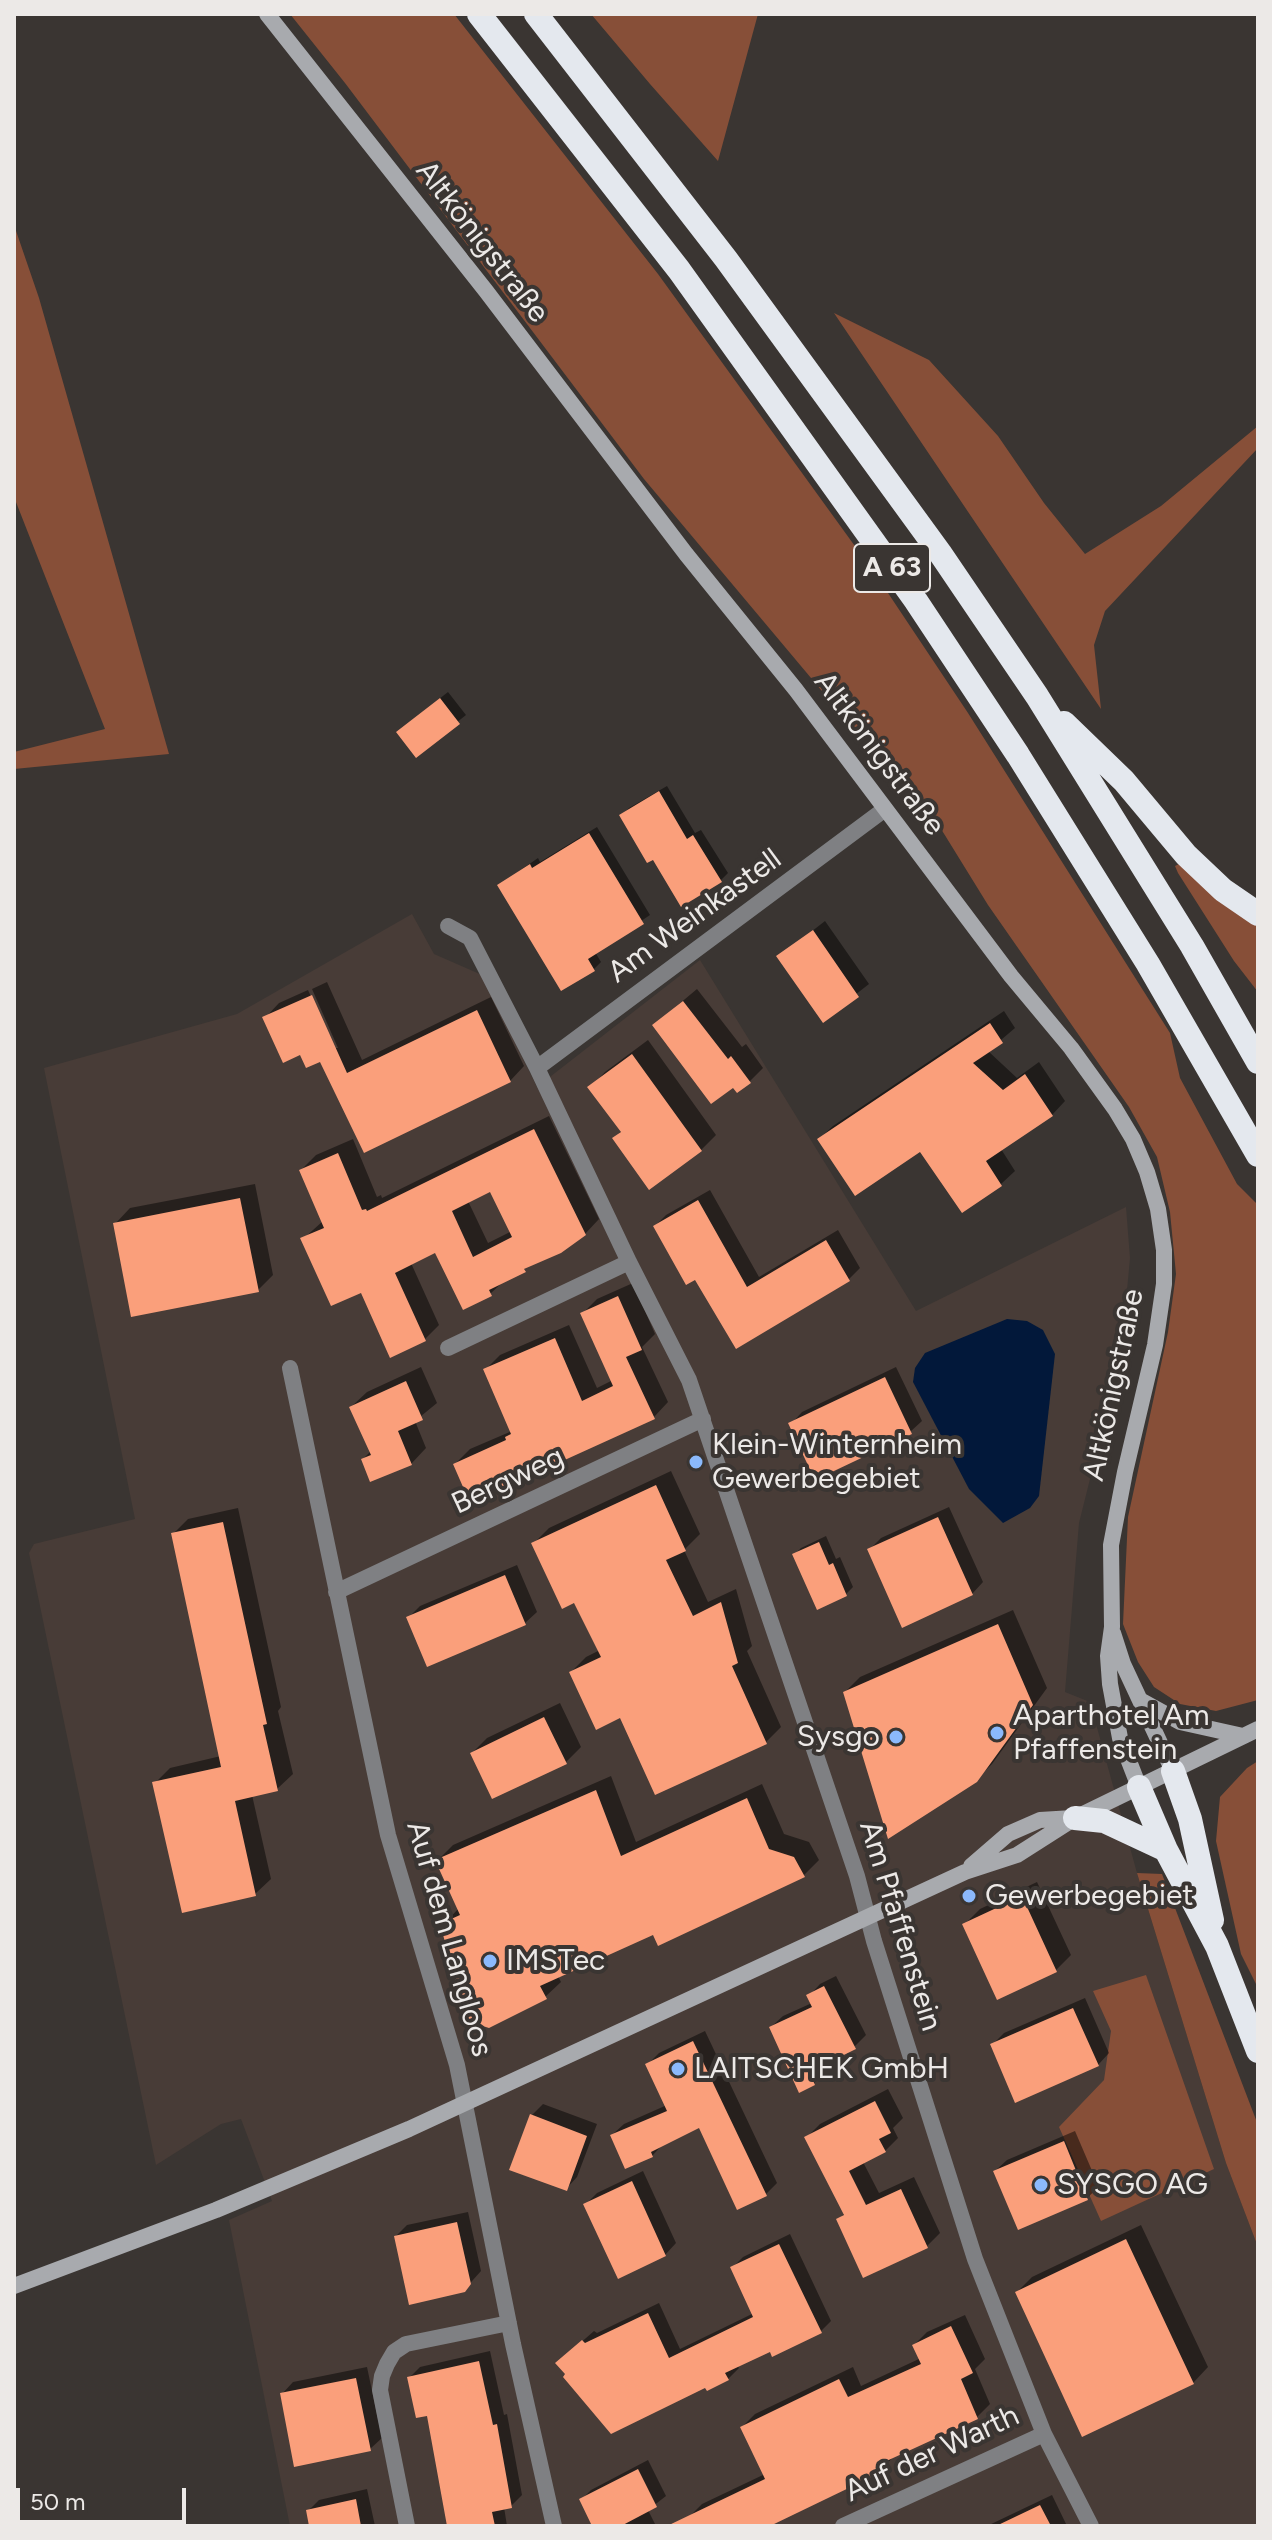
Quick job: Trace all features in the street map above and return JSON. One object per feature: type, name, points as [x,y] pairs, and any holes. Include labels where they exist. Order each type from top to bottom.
[{"type":"highway","name":"A 63","points":[[479,14],[679,270],[916,601],[1018,755],[1148,964],[1258,1155]]},
{"type":"highway","name":"A 63","points":[[536,14],[633,137],[940,553],[1037,696],[1192,946],[1258,1062]]},
{"type":"highway","points":[[1037,696],[1124,781],[1186,855],[1223,890],[1258,914]]},
{"type":"highway","points":[[1173,1771],[1190,1819],[1217,1946]]},
{"type":"highway","points":[[1139,1787],[1166,1850],[1217,1946],[1258,2051]]},
{"type":"highway","points":[[1075,1818],[1104,1821],[1166,1850]]},
{"type":"street","name":"Altkönigstraße","points":[[267,14],[486,291],[885,809],[1115,1109],[1133,1139],[1158,1209],[1164,1250],[1161,1316],[1111,1545],[1112,1627],[1108,1656],[1115,1717],[1139,1787]]},
{"type":"street","name":"Am Weinkastell","points":[[537,1068],[885,809]]},
{"type":"street","points":[[448,926],[470,938],[537,1068],[629,1262],[448,1348]]},
{"type":"street","name":"Am Pfaffenstein","points":[[629,1262],[689,1380],[703,1419],[811,1736],[975,2259],[1044,2434],[1091,2526]]},
{"type":"street","name":"Auf dem Langloos","points":[[290,1368],[388,1835],[457,2065],[554,2526]]},
{"type":"street","name":"Bergweg","points":[[336,1592],[703,1419]]},
{"type":"street","name":"Altkönigstraße","points":[[1112,1627],[1123,1664],[1173,1771]]},
{"type":"street","points":[[1140,1699],[1180,1722],[1250,1732]]},
{"type":"street","points":[[14,2286],[216,2210],[465,2104],[965,1872],[1017,1855],[1075,1818],[1250,1732]]},
{"type":"street","points":[[407,2526],[380,2390],[387,2364],[394,2352],[406,2344],[509,2323]]},
{"type":"street","name":"Auf der Warth","points":[[843,2526],[1044,2434]]},
{"type":"shaded area","points":[[290,14],[454,14],[658,274],[878,578],[968,713],[1170,1033],[1180,1078],[1237,1184],[1258,1205],[1258,1700],[1216,1711],[1180,1704],[1154,1687],[1138,1662],[1123,1624],[1128,1517],[1168,1332],[1176,1274],[1170,1212],[1157,1157],[1129,1107],[988,905],[938,824],[644,479]]},
{"type":"shaded area","points":[[591,14],[758,14],[718,161],[650,84]]},
{"type":"shaded area","points":[[14,225],[39,298],[169,754],[14,769],[14,752],[105,729],[14,497]]},
{"type":"shaded area","points":[[834,313],[929,360],[998,436],[1044,503],[1085,554],[1161,506],[1258,426],[1258,448],[1105,611],[1094,645],[1101,709]]},
{"type":"shaded area","points":[[1179,864],[1258,924],[1258,992],[1234,961],[1178,873],[1175,866]]},
{"type":"shaded area","points":[[412,914],[434,954],[482,975],[537,1087],[700,960],[916,1311],[1126,1207],[1130,1258],[1121,1355],[1079,1523],[1065,1692],[1090,1702],[1137,1873],[1226,2163],[1258,2247],[1258,2526],[290,2526],[229,2220],[272,2201],[241,2119],[221,2124],[156,2165],[29,1553],[34,1544],[135,1519],[44,1068],[237,1014]]},
{"type":"shaded area","points":[[1258,1761],[1258,1988],[1241,1954],[1216,1841],[1220,1797],[1247,1768]]},
{"type":"shaded area","points":[[1137,1873],[1162,1874],[1258,2125],[1258,2247],[1226,2163]]},
{"type":"shaded area","points":[[1146,1975],[1214,2169],[1101,2221],[1059,2127],[1104,2080],[1111,2031],[1093,1991]]},
{"type":"water","points":[[1007,1319],[1027,1321],[1043,1330],[1055,1354],[1039,1496],[1030,1508],[1003,1523],[969,1489],[913,1382],[915,1368],[925,1353]]},
{"type":"building","points":[[440,698],[460,724],[416,758],[396,732]]},
{"type":"building","points":[[659,791],[687,839],[693,835],[722,882],[681,907],[653,860],[647,863],[619,815]]},
{"type":"building","points":[[589,833],[644,924],[588,959],[595,971],[561,991],[497,885],[530,864],[532,868]]},
{"type":"building","points":[[813,930],[859,997],[823,1023],[776,956]]},
{"type":"building","points":[[312,995],[347,1073],[477,1010],[511,1082],[364,1153],[320,1062],[306,1068],[300,1055],[283,1063],[262,1017]]},
{"type":"building","points":[[683,1001],[751,1083],[737,1093],[733,1088],[711,1104],[652,1025]]},
{"type":"building","points":[[990,1023],[1003,1043],[973,1063],[1003,1090],[1025,1074],[1053,1116],[986,1161],[1002,1186],[962,1213],[920,1152],[855,1196],[817,1139]]},
{"type":"building","points":[[632,1054],[702,1151],[649,1190],[612,1138],[621,1132],[587,1087]]},
{"type":"building","points":[[534,1129],[586,1235],[561,1253],[524,1269],[526,1272],[489,1290],[492,1296],[463,1310],[435,1253],[395,1273],[426,1341],[390,1358],[361,1293],[331,1306],[300,1238],[324,1228],[299,1170],[338,1153],[362,1210],[367,1211]],"holes":[[[490,1192],[512,1237],[473,1257],[452,1211]]]},
{"type":"building","points":[[240,1198],[259,1292],[131,1317],[113,1223]]},
{"type":"building","points":[[698,1200],[747,1287],[826,1240],[850,1281],[736,1349],[695,1280],[686,1285],[653,1226]]},
{"type":"building","points":[[618,1296],[642,1350],[626,1357],[655,1419],[470,1503],[453,1464],[506,1440],[505,1437],[511,1434],[483,1369],[555,1338],[582,1401],[613,1386],[580,1313]]},
{"type":"building","points":[[885,1377],[912,1434],[815,1480],[788,1423]]},
{"type":"building","points":[[406,1381],[423,1420],[398,1431],[412,1465],[370,1482],[361,1459],[371,1455],[349,1407]]},
{"type":"building","points":[[656,1485],[686,1551],[666,1560],[693,1616],[721,1602],[738,1663],[732,1666],[767,1744],[655,1795],[620,1718],[596,1730],[569,1672],[601,1657],[574,1603],[562,1609],[531,1543]]},
{"type":"building","points":[[938,1517],[973,1595],[902,1628],[867,1549]]},
{"type":"building","points":[[223,1522],[267,1724],[263,1725],[278,1791],[235,1801],[256,1896],[182,1913],[152,1782],[221,1767],[171,1533]]},
{"type":"building","points":[[819,1542],[829,1565],[833,1563],[847,1596],[817,1610],[792,1554]]},
{"type":"building","points":[[505,1575],[526,1625],[427,1667],[406,1617]]},
{"type":"building","name":"Sysgo","points":[[998,1624],[1033,1705],[977,1782],[888,1839],[843,1692]]},
{"type":"building","points":[[544,1717],[567,1764],[492,1799],[470,1753]]},
{"type":"building","points":[[596,1790],[621,1856],[747,1798],[769,1849],[794,1857],[805,1877],[658,1946],[653,1935],[540,1986],[547,1999],[489,2028],[467,2021],[440,1924],[460,1915],[435,1860]]},
{"type":"building","points":[[1022,1896],[1057,1972],[997,2000],[962,1924]]},
{"type":"building","points":[[824,1986],[856,2049],[809,2072],[815,2085],[799,2093],[769,2027],[812,2007],[806,1995]]},
{"type":"building","points":[[1073,2008],[1099,2066],[1015,2103],[990,2044]]},
{"type":"building","points":[[693,2041],[767,2196],[737,2210],[699,2128],[651,2152],[653,2157],[625,2169],[610,2135],[667,2111],[645,2064]]},
{"type":"building","points":[[875,2101],[891,2133],[879,2139],[886,2152],[849,2171],[866,2205],[901,2189],[928,2248],[863,2278],[836,2219],[844,2215],[804,2137]]},
{"type":"building","points":[[530,2114],[587,2136],[567,2191],[509,2170]]},
{"type":"building","points":[[1064,2141],[1088,2200],[1018,2230],[993,2171]]},
{"type":"building","points":[[632,2181],[666,2256],[618,2279],[583,2204]]},
{"type":"building","points":[[457,2222],[471,2284],[465,2292],[409,2305],[394,2236]]},
{"type":"building","points":[[1126,2239],[1194,2384],[1082,2437],[1015,2292]]},
{"type":"building","points":[[779,2244],[822,2333],[772,2357],[770,2352],[725,2373],[729,2380],[707,2391],[705,2388],[611,2434],[563,2377],[565,2374],[555,2363],[582,2340],[585,2343],[648,2313],[669,2358],[753,2317],[730,2267]]},
{"type":"building","points":[[951,2326],[973,2373],[961,2379],[978,2419],[880,2464],[884,2471],[770,2526],[667,2526],[765,2479],[740,2427],[839,2379],[848,2397],[921,2364],[912,2345]]},
{"type":"building","points":[[479,2361],[493,2425],[497,2424],[512,2508],[492,2512],[495,2526],[447,2526],[427,2416],[416,2418],[407,2377]]},
{"type":"building","points":[[356,2378],[371,2451],[294,2467],[280,2393]]},
{"type":"building","points":[[638,2469],[657,2507],[621,2526],[592,2526],[579,2499]]},
{"type":"building","points":[[356,2499],[361,2526],[309,2526],[306,2510]]},
{"type":"building","points":[[1040,2505],[1051,2526],[996,2526]]},
{"type":"place","name":"Klein-Winternheim Gewerbegebiet","points":[[696,1462]]},
{"type":"place","name":"Aparthotel Am Pfaffenstein","points":[[997,1733]]},
{"type":"place","name":"Sysgo","points":[[896,1737]]},
{"type":"place","name":"Gewerbegebiet","points":[[969,1896]]},
{"type":"place","name":"IMSTec","points":[[490,1961]]},
{"type":"place","name":"LAITSCHEK GmbH","points":[[678,2069]]},
{"type":"place","name":"SYSGO AG","points":[[1041,2185]]}]
